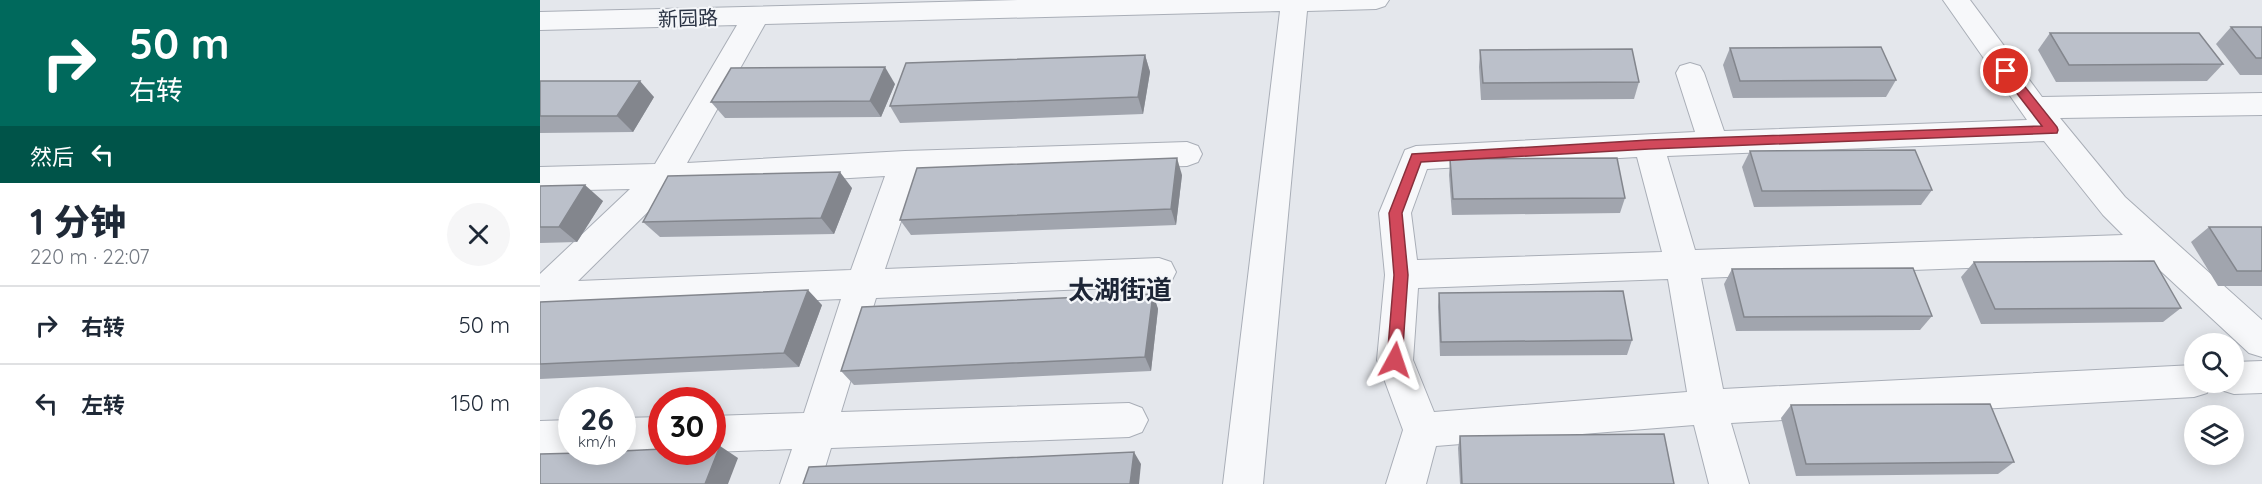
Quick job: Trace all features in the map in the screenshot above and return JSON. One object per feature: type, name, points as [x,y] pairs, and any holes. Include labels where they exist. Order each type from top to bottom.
[{"type":"street","name":"新园路","points":[[540,21],[628,11],[756,16],[818,8],[1090,0]]},
{"type":"street","name":"新园路","points":[[540,16],[628,11],[1376,0]]},
{"type":"street","points":[[1956,0],[2043,119],[2114,206],[2262,342]]},
{"type":"street","points":[[1243,484],[1295,1]]},
{"type":"street","points":[[540,296],[664,176],[756,16]]},
{"type":"street","points":[[1690,73],[1713,142]]},
{"type":"street","points":[[1406,484],[1422,430],[1395,360],[1401,275],[1395,213],[1416,158],[1713,142],[2262,104]]},
{"type":"street","points":[[1649,145],[1682,265],[1708,407],[1729,484]]},
{"type":"street","points":[[540,180],[904,163],[1187,154]]},
{"type":"street","points":[[800,484],[862,284],[904,163]]},
{"type":"street","points":[[1401,275],[2157,247]]},
{"type":"street","points":[[540,296],[1160,272]]},
{"type":"street","points":[[2223,308],[2262,319]]},
{"type":"street","points":[[2244,378],[2262,377]]},
{"type":"street","points":[[1422,430],[1708,407],[2184,382]]},
{"type":"street","points":[[726,434],[1129,420]]},
{"type":"street","points":[[540,439],[558,438]]},
{"type":"building","points":[[2231,27],[2262,27],[2262,58],[2256,58]]},
{"type":"building","points":[[2050,33],[2199,33],[2223,64],[2069,65]]},
{"type":"building","points":[[1881,47],[1896,80],[1740,81],[1730,48]]},
{"type":"building","points":[[1632,49],[1639,82],[1483,83],[1480,50]]},
{"type":"building","points":[[1145,55],[1138,97],[890,106],[906,63]]},
{"type":"building","points":[[885,67],[870,101],[711,102],[731,68]]},
{"type":"building","points":[[540,81],[640,81],[617,116],[540,116]]},
{"type":"building","points":[[1915,150],[1932,190],[1762,191],[1750,151]]},
{"type":"building","points":[[1177,158],[1171,209],[900,220],[917,168]]},
{"type":"building","points":[[1617,158],[1625,198],[1453,199],[1450,159]]},
{"type":"building","points":[[840,172],[821,218],[643,222],[668,176]]},
{"type":"building","points":[[585,185],[559,227],[540,227],[540,186]]},
{"type":"building","points":[[2209,227],[2262,227],[2262,271],[2237,271]]},
{"type":"building","points":[[2154,261],[2181,308],[1995,309],[1974,262]]},
{"type":"building","points":[[1913,268],[1932,316],[1744,317],[1732,269]]},
{"type":"building","points":[[808,290],[784,353],[540,364],[540,302]]},
{"type":"building","points":[[1623,291],[1632,340],[1441,342],[1439,293]]},
{"type":"building","points":[[1153,294],[1145,357],[841,371],[862,307]]},
{"type":"building","points":[[1990,404],[2014,462],[1806,464],[1791,405]]},
{"type":"building","points":[[1664,434],[1674,484],[1462,484],[1460,436]]},
{"type":"building","points":[[636,450],[648,450],[648,465],[712,465],[705,484],[540,484],[540,454],[558,454],[558,465],[636,465]]},
{"type":"building","points":[[1134,452],[1130,484],[803,484],[809,467]]},
{"type":"district","name":"太湖街道","points":[[1120,289]]},
{"type":"route","points":[[1395,360],[1401,275],[1395,213],[1416,158],[1649,145],[2052,130],[2006,71]]}]
